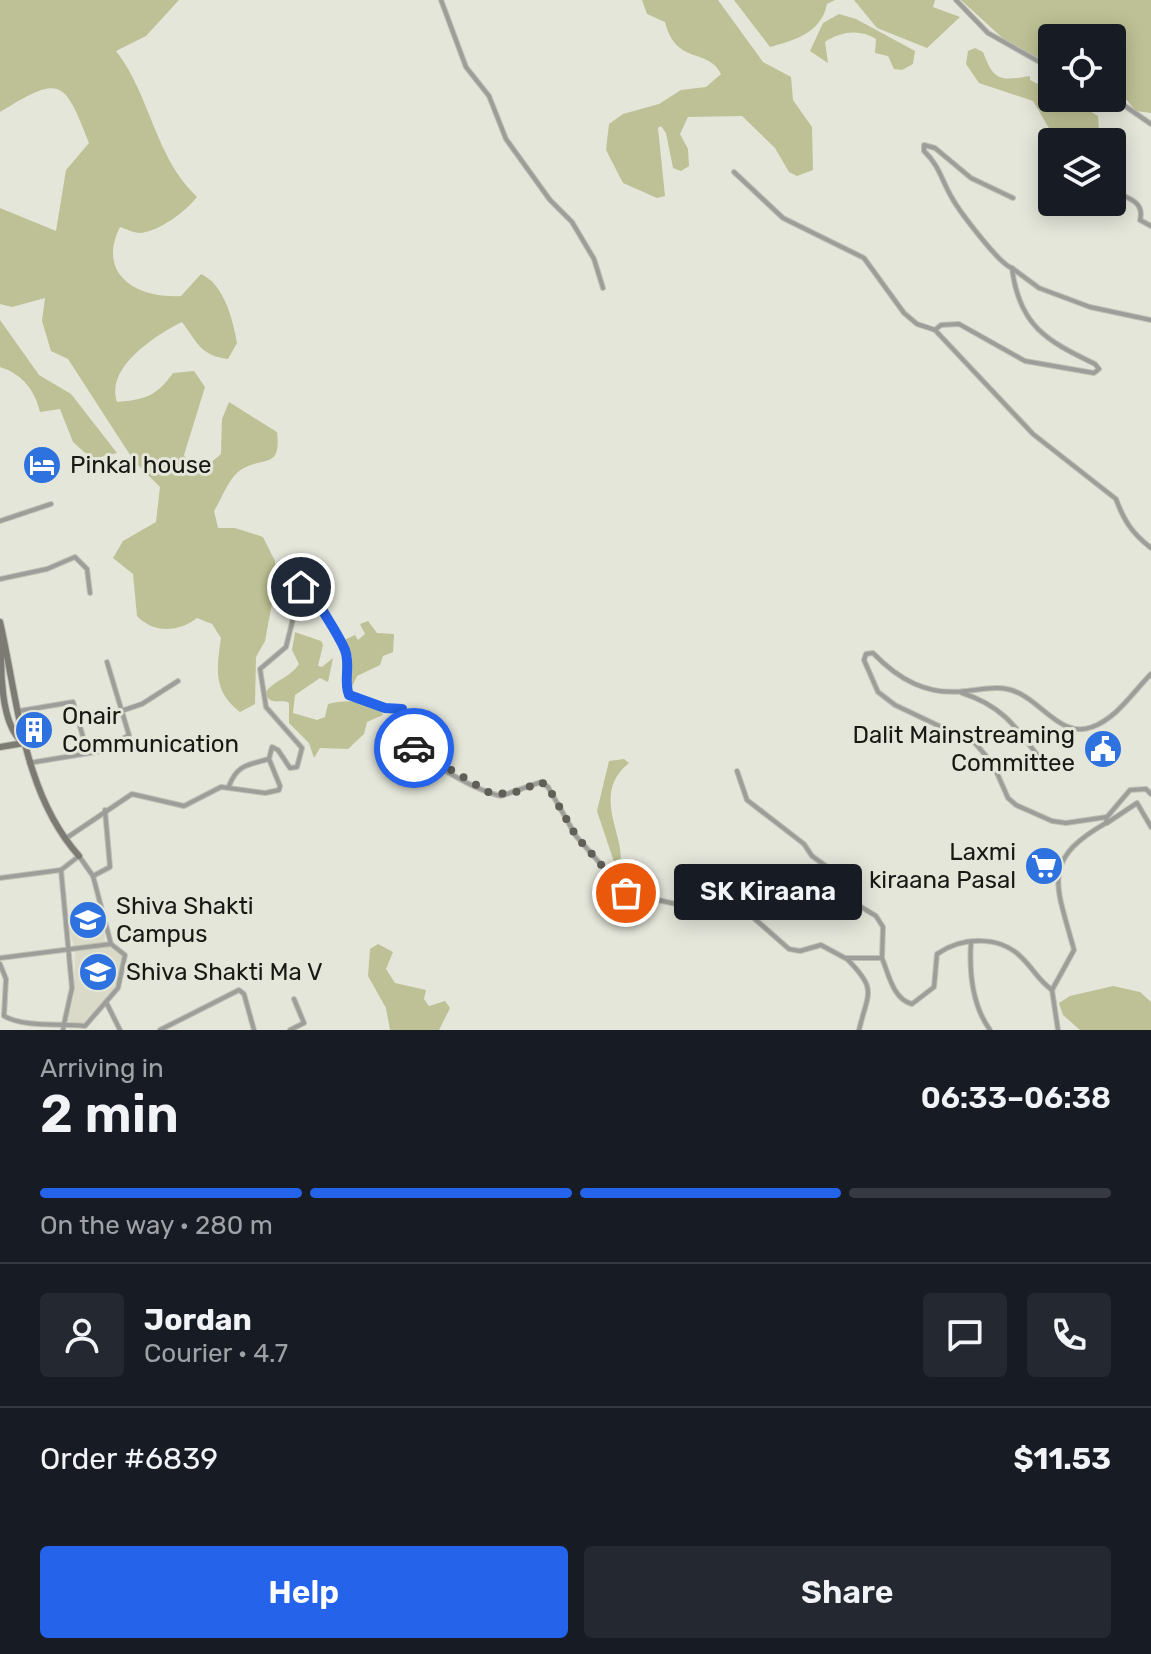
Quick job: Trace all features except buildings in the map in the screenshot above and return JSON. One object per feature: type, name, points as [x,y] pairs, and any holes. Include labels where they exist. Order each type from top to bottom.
[{"type":"main road","points":[[0,622],[29,763],[56,830],[79,856]]},
{"type":"main road","points":[[3,635],[3,712],[13,736],[25,743]]},
{"type":"main road","points":[[0,747],[25,743]]},
{"type":"street","points":[[441,0],[466,67],[489,96],[506,139],[550,200],[572,222],[594,259],[603,288]]},
{"type":"street","points":[[956,0],[988,33],[1038,61]]},
{"type":"street","points":[[1126,107],[1151,124]]},
{"type":"street","points":[[1013,198],[971,178],[935,148],[924,145],[924,151],[937,163],[957,206],[1006,267],[1039,288],[1090,307],[1151,320]]},
{"type":"street","points":[[734,172],[783,218],[864,258],[904,313],[917,324],[935,330],[1033,434],[1116,499],[1120,515],[1133,534],[1151,548]]},
{"type":"street","points":[[1126,197],[1138,203],[1142,212],[1140,220],[1151,226]]},
{"type":"street","points":[[935,330],[941,325],[959,324],[1025,361],[1094,373],[1099,369],[1095,364],[1050,342],[1020,305],[1012,268]]},
{"type":"street","points":[[0,521],[51,504]]},
{"type":"street","points":[[0,579],[47,569],[75,557],[87,569],[90,593]]},
{"type":"street","points":[[65,839],[105,809],[132,794],[184,806],[194,803],[207,791],[229,786],[265,793],[279,790],[269,759],[272,747],[278,750],[290,768],[297,767],[302,748],[266,707],[260,669],[286,647],[301,587],[310,588],[346,652],[348,670],[345,686],[349,695],[385,708],[402,709],[403,731],[420,753],[454,775],[501,796],[541,782],[548,787],[576,836],[626,893],[717,913],[747,912],[789,949],[800,951],[821,945],[845,958],[869,985],[870,995],[859,1030]]},
{"type":"street","points":[[1151,674],[1107,718],[1092,728],[1074,730],[1063,727],[1037,702],[1008,689],[935,692],[892,673],[873,653],[866,654],[864,660],[878,692],[895,705],[975,743],[993,764],[1008,798],[1016,805],[1052,821],[1106,820],[1130,790],[1146,789],[1151,794]]},
{"type":"street","points":[[29,763],[109,748],[129,735],[107,662]]},
{"type":"street","points":[[123,711],[142,704],[178,681]]},
{"type":"street","points":[[960,692],[988,701],[1016,726],[1044,764]]},
{"type":"street","points":[[19,711],[73,702],[83,737]]},
{"type":"street","points":[[229,786],[235,771],[246,764],[269,759]]},
{"type":"street","points":[[737,771],[747,800],[804,844],[812,856],[830,869],[853,902],[876,916],[883,927],[882,958],[902,1001],[912,1004],[934,987],[933,964],[937,954],[984,939],[1021,956],[1036,978],[1052,990]]},
{"type":"street","points":[[1058,1030],[1052,990],[1074,950],[1055,882],[1069,848],[1106,820],[1137,803],[1151,827]]},
{"type":"street","points":[[93,876],[110,867],[105,809]]},
{"type":"street","points":[[0,878],[61,870],[79,856],[93,876],[111,944],[125,955],[118,988],[84,1028],[13,1022],[2,1015],[6,979],[0,964]]},
{"type":"street","points":[[61,870],[72,988],[64,1027]]},
{"type":"street","points":[[971,941],[969,965],[977,1013],[990,1030]]},
{"type":"street","points":[[0,958],[111,944]]},
{"type":"street","points":[[845,958],[882,958]]},
{"type":"street","points":[[160,1030],[239,990],[254,1030]]},
{"type":"street","points":[[290,1030],[304,1023],[294,999]]},
{"type":"street","points":[[106,1002],[120,1030]]},
{"type":"shaded area","name":"Shiva Shakti Ma V","points":[[103,912],[105,944],[123,954],[121,981],[83,1023],[67,1022],[74,997],[75,951],[67,920]]},
{"type":"green space","points":[[0,0],[179,0],[146,36],[116,51],[137,87],[171,163],[197,197],[186,209],[156,229],[140,233],[120,227],[113,258],[117,271],[125,281],[150,293],[181,296],[201,274],[209,279],[226,304],[237,343],[228,359],[212,355],[200,347],[182,322],[135,354],[118,377],[115,389],[117,402],[135,400],[155,392],[173,373],[194,371],[205,387],[184,455],[190,466],[208,465],[221,454],[222,419],[229,402],[277,432],[278,445],[273,458],[238,472],[214,511],[218,528],[235,528],[263,537],[275,561],[276,582],[265,641],[256,657],[255,704],[240,712],[221,689],[218,661],[221,638],[212,624],[197,618],[167,629],[144,622],[137,616],[133,574],[113,558],[123,541],[156,522],[160,487],[134,461],[68,359],[51,351],[42,321],[45,298],[12,307],[0,304],[0,208],[56,231],[66,170],[89,143],[73,106],[58,89],[36,92],[0,112]]},
{"type":"green space","points":[[642,0],[718,0],[763,62],[791,77],[793,100],[812,127],[813,170],[797,176],[789,172],[775,148],[742,116],[688,117],[680,134],[688,149],[689,166],[681,171],[673,168],[666,133],[661,126],[658,128],[665,196],[657,198],[623,183],[606,150],[609,124],[623,114],[659,104],[681,90],[706,87],[721,74],[708,61],[677,45],[665,22],[647,14]]},
{"type":"green space","points":[[734,0],[835,0],[827,4],[813,29],[770,47]]},
{"type":"green space","points":[[854,0],[935,0],[933,7],[960,17],[927,48],[877,28]]},
{"type":"green space","points":[[961,0],[1151,0],[1151,113],[1136,111],[1126,99],[1126,24],[1038,24],[1038,59],[1009,44]]},
{"type":"green space","points":[[839,14],[856,19],[915,51],[913,64],[902,70],[894,69],[888,56],[875,53],[876,39],[857,33],[837,35],[825,42],[828,63],[810,51],[823,23]]},
{"type":"green space","points":[[975,48],[983,52],[991,69],[999,77],[1030,76],[1030,80],[1038,84],[1038,110],[1033,101],[979,83],[966,64],[968,51]]},
{"type":"green space","points":[[1039,112],[1091,112],[1098,116],[1099,128],[1049,128]]},
{"type":"green space","points":[[0,320],[39,375],[71,394],[117,453],[92,459],[73,442],[60,409],[40,412],[26,384],[0,367]]},
{"type":"green space","points":[[368,621],[377,633],[394,634],[393,652],[383,656],[380,665],[357,676],[351,689],[352,657],[344,640],[355,635],[358,640],[365,634],[360,624]]},
{"type":"green space","points":[[295,632],[321,641],[323,645],[318,666],[322,667],[333,658],[328,682],[320,678],[295,695],[293,713],[317,720],[325,717],[328,704],[349,701],[381,710],[383,715],[367,722],[364,734],[348,749],[320,748],[314,758],[309,743],[289,723],[289,703],[270,700],[265,693],[299,664],[292,650]]},
{"type":"green space","points":[[624,759],[629,763],[617,776],[611,791],[621,861],[617,871],[597,811],[609,761]]},
{"type":"green space","points":[[378,944],[393,952],[386,969],[395,983],[426,990],[424,999],[429,1006],[445,1001],[450,1008],[439,1030],[390,1030],[386,1008],[368,976],[370,949]]},
{"type":"green space","points":[[1113,986],[1140,992],[1151,1002],[1151,1030],[1080,1030],[1063,1015],[1059,1003],[1070,996]]},
{"type":"way so far","points":[[414,748],[454,775],[501,796],[541,782],[548,787],[576,836],[626,893]]},
{"type":"place","name":"Pinkal house","points":[[42,465]]},
{"type":"place","name":"Onair Communication","points":[[34,730]]},
{"type":"place","name":"Dalit Mainstreaming Committee","points":[[1103,749]]},
{"type":"place","name":"Laxmi kiraana Pasal","points":[[1044,866]]},
{"type":"place","name":"SK Kiraana","points":[[626,893]]},
{"type":"place","name":"Shiva Shakti Campus","points":[[88,920]]},
{"type":"place","name":"Shiva Shakti Ma V","points":[[98,972]]},
{"type":"route","points":[[301,587],[310,588],[346,652],[348,670],[345,686],[349,695],[385,708],[402,709],[403,731],[414,748]]}]
